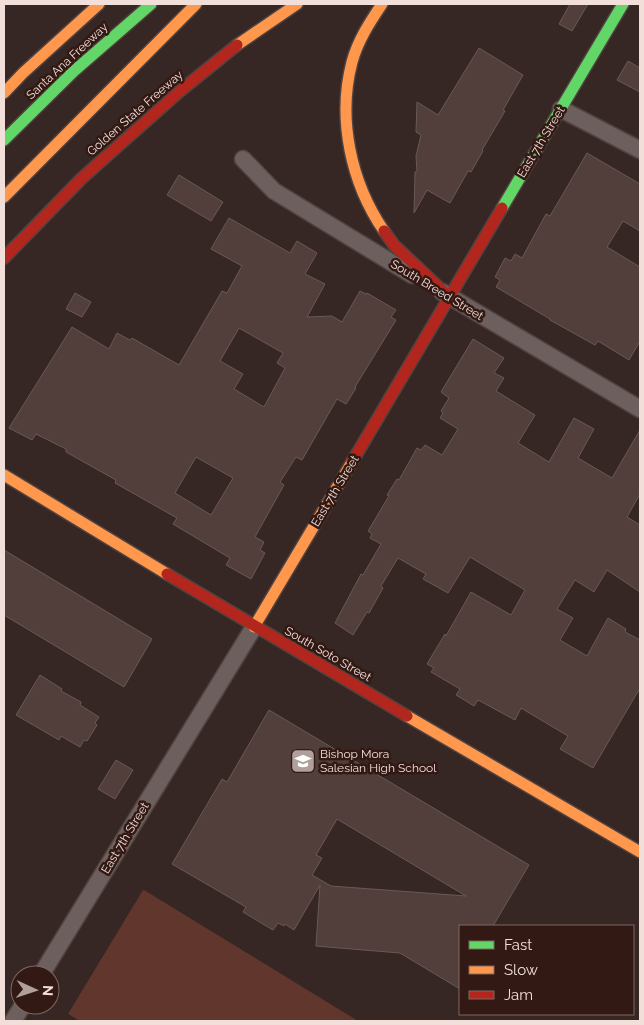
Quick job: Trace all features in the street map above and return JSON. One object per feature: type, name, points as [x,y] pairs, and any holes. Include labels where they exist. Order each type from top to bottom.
[{"type":"main road","name":"Santa Ana Freeway","points":[[4,93],[22,73],[100,4]]},
{"type":"main road","name":"Santa Ana Freeway","points":[[4,140],[74,71],[151,4]]},
{"type":"main road","points":[[4,197],[196,4]]},
{"type":"main road","name":"Golden State Freeway","points":[[4,258],[82,178],[180,91],[246,39],[297,4]]},
{"type":"main road","points":[[382,4],[373,14],[350,67],[346,95],[350,154],[370,209],[394,245],[450,297]]},
{"type":"main road","name":"East 7th Street","points":[[254,627],[623,4]]},
{"type":"main road","points":[[180,91],[198,62]]},
{"type":"main road","name":"South Soto Street","points":[[4,475],[254,627],[640,852]]},
{"type":"street","points":[[561,109],[640,150]]},
{"type":"street","name":"South Breed Street","points":[[243,159],[274,191],[640,409]]},
{"type":"street","name":"East 7th Street","points":[[47,965],[254,627]]},
{"type":"shaded area","points":[[143,890],[358,1021],[80,1021],[68,1014]]},
{"type":"building","points":[[570,4],[588,4],[572,31],[559,24]]},
{"type":"building","points":[[479,48],[523,75],[483,151],[471,172],[468,171],[450,203],[427,190],[414,213],[415,172],[417,171],[416,156],[421,135],[416,132],[417,102],[438,115]]},
{"type":"building","points":[[628,61],[640,68],[640,92],[617,80]]},
{"type":"building","points":[[587,153],[640,184],[640,231],[623,221],[607,247],[640,267],[640,341],[629,360],[598,341],[595,345],[496,287],[500,280],[495,277],[505,258],[511,261],[515,254],[522,258],[546,214],[550,216]]},
{"type":"building","points":[[179,175],[223,202],[211,221],[167,195]]},
{"type":"building","points":[[229,218],[290,253],[297,241],[317,253],[305,274],[325,284],[307,317],[332,316],[342,322],[360,291],[396,310],[391,317],[396,320],[346,404],[337,399],[302,460],[296,457],[280,482],[284,485],[255,537],[264,542],[260,550],[265,553],[251,579],[226,565],[230,558],[173,524],[177,518],[115,483],[116,480],[66,452],[66,449],[36,434],[32,440],[9,428],[72,327],[109,349],[117,333],[130,340],[132,338],[179,365],[222,291],[227,293],[242,266],[211,249]],"holes":[[[239,328],[283,353],[277,363],[285,368],[264,407],[234,389],[243,374],[220,361]],[[196,457],[233,478],[211,515],[175,493]]]},
{"type":"building","points":[[75,293],[91,302],[82,317],[66,309]]},
{"type":"building","points":[[473,339],[504,358],[494,373],[504,378],[496,391],[535,415],[518,443],[549,462],[574,418],[594,429],[578,458],[612,478],[640,430],[640,494],[627,517],[640,525],[640,592],[607,570],[594,592],[575,580],[557,609],[573,618],[560,640],[587,656],[608,618],[626,629],[625,632],[640,640],[640,688],[593,768],[560,749],[568,736],[521,708],[515,720],[478,700],[474,706],[456,695],[460,689],[431,672],[434,668],[427,664],[445,634],[446,636],[471,592],[511,615],[525,590],[470,557],[448,593],[423,579],[426,574],[398,558],[381,586],[383,588],[369,613],[367,612],[353,635],[335,623],[361,574],[363,575],[381,544],[370,538],[372,534],[368,531],[397,479],[399,480],[417,448],[421,450],[425,445],[442,455],[458,429],[440,418],[443,413],[441,411],[449,398],[441,392]]},
{"type":"building","points":[[4,550],[152,639],[124,687],[4,615]]},
{"type":"building","points":[[40,675],[62,689],[61,691],[81,702],[80,705],[99,717],[95,723],[97,725],[87,741],[84,740],[80,747],[61,736],[59,740],[16,715]]},
{"type":"building","points":[[269,710],[529,865],[494,925],[459,925],[459,988],[400,953],[316,946],[320,885],[294,930],[285,924],[284,926],[278,923],[273,930],[243,912],[246,907],[172,864],[222,779],[227,782]],"holes":[[[337,819],[466,896],[331,886],[312,875],[322,858],[316,855]]]},
{"type":"building","points":[[116,760],[133,770],[115,799],[98,789]]},
{"type":"traffic: fast","points":[[4,140],[74,71],[151,4]]},
{"type":"traffic: fast","points":[[502,208],[623,4]]},
{"type":"traffic: slow","points":[[4,93],[23,73],[99,4]]},
{"type":"traffic: slow","points":[[4,197],[196,4]]},
{"type":"traffic: slow","points":[[237,45],[297,4]]},
{"type":"traffic: slow","points":[[382,4],[365,32],[352,62],[346,106],[350,150],[355,171],[363,192],[384,231]]},
{"type":"traffic: slow","points":[[254,627],[352,462]]},
{"type":"traffic: slow","points":[[4,475],[167,574]]},
{"type":"traffic: slow","points":[[407,716],[640,852]]},
{"type":"traffic: jam","points":[[4,258],[82,178],[180,91],[237,45]]},
{"type":"traffic: jam","points":[[352,462],[502,208]]},
{"type":"traffic: jam","points":[[384,231],[394,245],[449,297]]},
{"type":"traffic: jam","points":[[167,574],[407,716]]},
{"type":"place","name":"Bishop Mora Salesian High School","points":[[303,761]]}]
